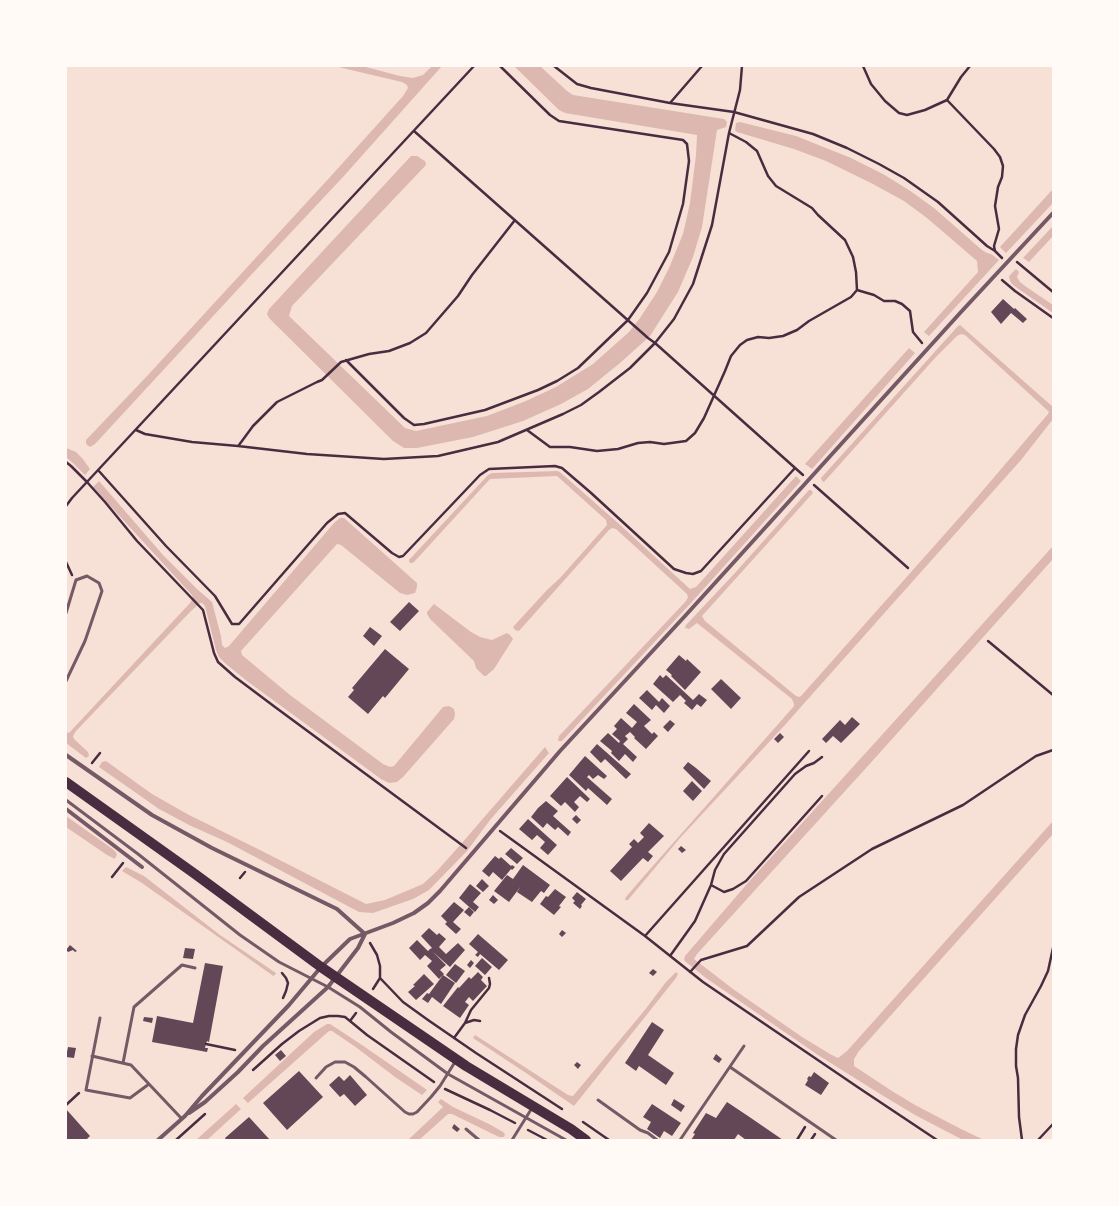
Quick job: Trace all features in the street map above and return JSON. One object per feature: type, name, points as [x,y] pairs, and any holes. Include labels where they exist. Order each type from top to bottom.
[{"type":"main road","points":[[66,782],[195,874],[336,978],[457,1059],[571,1129],[586,1140]]},
{"type":"street","points":[[158,1140],[183,1117],[288,1005],[311,978],[350,938],[365,934],[414,913],[428,903],[440,891],[560,751],[1053,213]]},
{"type":"street","points":[[66,755],[166,824],[337,909],[365,934]]},
{"type":"street","points":[[66,808],[142,867]]},
{"type":"street","points":[[183,1117],[205,1102],[238,1072],[262,1046],[328,987],[358,948],[365,934]]},
{"type":"lane","points":[[66,612],[76,580],[87,576],[99,582],[102,591],[86,641],[66,681]]},
{"type":"lane","points":[[66,800],[138,854],[240,935],[279,962],[328,987],[360,1008],[448,1074],[526,1117],[561,1139],[566,1140]]},
{"type":"lane","points":[[123,1063],[134,1007],[182,965],[195,968]]},
{"type":"lane","points":[[100,1018],[86,1090],[130,1098],[149,1084]]},
{"type":"lane","points":[[680,1140],[744,1046]]},
{"type":"lane","points":[[92,1056],[131,1064],[183,1117]]},
{"type":"lane","points":[[316,1078],[326,1067],[336,1062],[345,1062],[366,1077],[400,1109],[409,1114],[413,1114],[417,1112],[440,1086],[457,1059]]},
{"type":"lane","points":[[730,1067],[836,1140]]},
{"type":"lane","points":[[598,1100],[640,1130],[648,1133],[657,1140]]},
{"type":"lane","points":[[512,1140],[533,1107]]},
{"type":"lane","points":[[466,1129],[479,1140]]},
{"type":"path","points":[[66,506],[474,66]]},
{"type":"path","points":[[346,360],[404,418],[414,425],[485,410],[538,390],[557,381],[578,368],[628,320],[647,292],[669,252],[683,204],[689,161],[687,144],[682,140],[559,121],[550,115],[500,66]]},
{"type":"path","points":[[554,66],[576,84],[670,103],[734,112],[814,134],[847,148],[904,178],[938,202],[987,246],[995,250],[1007,263]]},
{"type":"path","points":[[670,103],[702,66]]},
{"type":"path","points":[[136,430],[145,434],[192,442],[307,454],[392,459],[438,456],[498,442],[581,405],[630,368],[655,343],[674,319],[693,284],[704,254],[712,225],[728,133],[740,90],[742,66]]},
{"type":"path","points":[[863,66],[871,84],[885,101],[899,113],[907,115],[925,110],[948,100],[961,77],[970,66]]},
{"type":"path","points":[[948,100],[994,149],[1000,157],[1003,166],[995,206],[999,229],[994,246],[995,250]]},
{"type":"path","points":[[414,131],[908,568]]},
{"type":"path","points":[[527,430],[550,447],[570,447],[597,451],[618,449],[638,443],[650,442],[664,444],[686,441],[695,433],[704,418],[731,356],[740,345],[747,340],[758,337],[768,338],[784,336],[797,330],[809,321],[851,297],[857,290],[853,257],[845,240],[812,208],[776,186],[768,176],[757,152],[746,142],[728,133]]},
{"type":"path","points":[[238,446],[253,426],[277,402],[322,380],[341,362],[369,354],[389,351],[410,343],[426,333],[458,296],[472,275],[516,220]]},
{"type":"path","points":[[1012,258],[1053,292]]},
{"type":"path","points":[[995,275],[1053,318]]},
{"type":"path","points":[[857,290],[874,295],[884,301],[894,301],[902,304],[910,311],[913,332],[926,350]]},
{"type":"path","points":[[66,462],[87,482],[137,541],[203,610],[214,654],[218,662],[281,712],[468,850]]},
{"type":"path","points":[[98,470],[166,546],[215,596],[232,624],[239,624],[327,523],[338,514],[345,513],[392,552],[399,557],[403,556],[480,475],[489,469],[554,466],[562,468],[596,497],[674,569],[693,574],[701,571],[795,468]]},
{"type":"path","points":[[66,562],[76,580]]},
{"type":"path","points":[[988,641],[1053,695]]},
{"type":"path","points":[[690,972],[701,960],[747,946],[799,897],[872,849],[963,805],[1036,756],[1053,750]]},
{"type":"path","points":[[645,936],[810,751]]},
{"type":"path","points":[[87,770],[100,753]]},
{"type":"path","points":[[670,956],[696,922],[711,885],[715,870],[724,854],[796,774],[806,766],[814,763],[822,756]]},
{"type":"path","points":[[711,885],[724,892],[746,881],[822,796]]},
{"type":"path","points":[[495,827],[645,936],[703,982],[937,1140]]},
{"type":"path","points":[[112,876],[128,856]]},
{"type":"path","points":[[365,934],[378,955],[380,978],[403,1002],[454,1038],[564,1110]]},
{"type":"path","points":[[1022,1140],[1016,1066],[1018,1035],[1025,1016],[1042,986],[1048,971],[1053,948]]},
{"type":"path","points":[[278,970],[284,975],[288,982],[282,1000]]},
{"type":"path","points":[[454,1038],[471,1010],[489,988],[489,978]]},
{"type":"path","points":[[294,1035],[320,1018],[329,1016],[344,1017],[367,1035],[412,1064],[448,1091],[490,1110],[547,1140]]},
{"type":"path","points":[[464,1023],[474,1020],[480,1021]]},
{"type":"path","points":[[206,1044],[237,1050]]},
{"type":"path","points":[[66,1105],[81,1092],[86,1090]]},
{"type":"path","points":[[582,1121],[609,1140]]},
{"type":"path","points":[[796,1140],[809,1122]]},
{"type":"path","points":[[1038,1140],[1053,1124]]},
{"type":"shaded area","points":[[334,66],[362,66],[413,78],[423,75],[432,66],[442,66],[343,177],[95,444],[90,447],[87,445],[86,440],[148,375],[331,176],[403,96],[408,88],[407,85],[402,82]]},
{"type":"shaded area","points":[[514,66],[540,66],[573,95],[724,119],[727,122],[726,127],[717,130],[702,227],[693,257],[678,292],[650,336],[588,389],[561,404],[523,421],[473,437],[417,448],[404,448],[393,441],[269,318],[267,314],[269,309],[411,156],[417,156],[425,161],[426,165],[292,306],[289,316],[405,428],[416,431],[487,416],[526,401],[556,387],[593,364],[629,332],[640,318],[657,292],[683,234],[690,203],[697,135],[565,113],[559,110]]},
{"type":"shaded area","points":[[740,122],[796,136],[851,158],[883,174],[934,208],[982,250],[999,260],[929,336],[924,332],[978,272],[977,261],[927,218],[904,201],[826,161],[794,149],[737,132],[735,130],[736,123]]},
{"type":"shaded area","points":[[1053,189],[1053,203],[1006,253],[1000,247]]},
{"type":"shaded area","points":[[1053,226],[1053,236],[1029,262],[1023,258]]},
{"type":"shaded area","points":[[1016,269],[1019,272],[1017,277],[1020,282],[1053,305],[1053,313],[1013,285],[1009,276]]},
{"type":"shaded area","points":[[960,325],[1053,407],[1053,419],[1021,460],[784,726],[680,838],[628,900],[625,900],[644,876],[794,706],[792,699],[697,623],[689,629],[685,628],[686,625],[809,490],[811,490],[813,493],[702,616],[705,621],[796,696],[801,696],[967,509],[1048,414],[1049,412],[1047,410],[965,335],[961,334],[957,336],[935,358],[824,482],[822,481],[821,478]]},
{"type":"shaded area","points":[[909,348],[915,353],[812,469],[805,464]]},
{"type":"shaded area","points":[[66,448],[76,452],[90,469],[85,475],[66,457]]},
{"type":"shaded area","points":[[558,471],[618,523],[690,589],[696,587],[796,476],[801,481],[690,604],[562,741],[558,741],[559,736],[686,601],[688,597],[687,594],[616,529],[612,528],[519,631],[515,630],[513,627],[560,578],[607,525],[606,520],[557,476],[490,479],[414,562],[410,563],[409,561],[488,475],[492,473]]},
{"type":"shaded area","points":[[99,481],[163,555],[212,602],[222,645],[225,648],[229,646],[334,523],[340,518],[344,518],[417,583],[415,593],[407,595],[400,593],[341,545],[337,544],[241,651],[242,655],[290,695],[383,764],[390,767],[394,766],[443,707],[449,706],[454,709],[454,719],[403,777],[397,782],[389,783],[381,779],[226,664],[219,657],[216,650],[205,606],[200,603],[76,731],[73,736],[74,739],[88,752],[89,756],[86,758],[66,743],[66,732],[69,733],[193,598],[192,595],[93,487]]},
{"type":"shaded area","points":[[1053,546],[1053,559],[694,959],[733,989],[802,1037],[838,1058],[847,1051],[1053,821],[1053,834],[859,1051],[854,1059],[854,1066],[892,1091],[915,1105],[984,1140],[963,1140],[915,1115],[818,1055],[706,978],[684,960],[685,956],[746,885]]},
{"type":"shaded area","points":[[434,604],[480,637],[492,640],[507,633],[513,639],[494,669],[486,676],[484,676],[476,668],[474,661],[430,619],[427,612]]},
{"type":"shaded area","points":[[545,747],[549,753],[490,820],[467,851],[429,890],[413,899],[373,913],[359,912],[227,842],[189,825],[159,809],[99,767],[102,762],[106,761],[152,794],[189,815],[366,904],[385,900],[423,884],[437,871]]},
{"type":"shaded area","points":[[66,816],[114,850],[117,854],[115,859],[66,827]]},
{"type":"shaded area","points":[[126,867],[144,876],[220,935],[276,973],[275,975],[273,976],[142,883],[122,871]]},
{"type":"shaded area","points":[[676,972],[678,974],[676,978],[574,1106],[473,1038],[475,1035],[568,1095],[573,1096],[644,1011],[666,982]]},
{"type":"shaded area","points":[[327,1024],[330,1024],[362,1045],[427,1090],[422,1095],[395,1077],[357,1048],[332,1031],[329,1031],[248,1103],[243,1098],[314,1032]]},
{"type":"shaded area","points":[[441,1099],[453,1107],[503,1132],[505,1134],[504,1137],[499,1137],[452,1114],[448,1114],[419,1140],[408,1140],[443,1107],[438,1102]]},
{"type":"shaded area","points":[[236,1104],[241,1109],[207,1140],[196,1140]]},
{"type":"building","points":[[1003,299],[1027,319],[1023,323],[1011,313],[1001,324],[991,312]]},
{"type":"building","points":[[409,602],[419,611],[400,631],[390,622]]},
{"type":"building","points":[[370,627],[382,636],[374,646],[363,636]]},
{"type":"building","points":[[385,649],[409,669],[385,698],[383,696],[368,714],[348,697],[354,690],[352,688]]},
{"type":"building","points":[[679,655],[686,661],[687,659],[701,672],[685,690],[666,670]]},
{"type":"building","points":[[660,675],[663,678],[666,675],[693,700],[699,694],[707,700],[701,707],[697,704],[692,710],[684,703],[686,701],[680,695],[673,702],[653,684]]},
{"type":"building","points":[[721,679],[741,698],[731,709],[711,689]]},
{"type":"building","points":[[647,690],[659,702],[662,698],[670,706],[664,713],[656,705],[652,710],[639,698]]},
{"type":"building","points":[[634,704],[651,720],[644,726],[652,734],[654,732],[658,736],[646,749],[630,732],[625,736],[628,739],[623,744],[637,757],[633,762],[625,754],[619,761],[611,753],[612,751],[600,741],[608,733],[619,743],[620,741],[612,734],[617,729],[614,726],[621,718],[632,728],[637,722],[626,713]]},
{"type":"building","points":[[852,717],[860,724],[841,743],[833,736],[826,743],[822,739],[840,720],[845,725]]},
{"type":"building","points":[[670,720],[675,724],[668,732],[663,727]]},
{"type":"building","points":[[780,733],[784,737],[778,743],[774,739]]},
{"type":"building","points":[[597,744],[631,774],[626,779],[605,759],[601,763],[590,752]]},
{"type":"building","points":[[585,756],[607,776],[604,779],[598,775],[593,779],[589,775],[587,777],[612,799],[607,805],[588,788],[586,791],[569,775]]},
{"type":"building","points":[[688,762],[711,781],[704,789],[683,768]]},
{"type":"building","points":[[567,777],[590,799],[587,802],[580,796],[574,802],[579,807],[575,812],[565,802],[561,806],[550,796]]},
{"type":"building","points":[[692,781],[702,791],[693,801],[683,791]]},
{"type":"building","points":[[546,801],[558,811],[553,816],[571,832],[568,836],[558,827],[555,830],[547,823],[543,828],[531,817]]},
{"type":"building","points":[[576,815],[581,820],[577,824],[572,819]]},
{"type":"building","points":[[528,819],[557,845],[548,855],[540,848],[545,842],[537,835],[532,840],[519,829]]},
{"type":"building","points":[[649,823],[664,836],[648,852],[653,856],[648,862],[643,858],[621,881],[610,871],[632,847],[629,844],[634,839],[638,843],[644,837],[640,833]]},
{"type":"building","points":[[681,846],[686,850],[682,853],[678,849]]},
{"type":"building","points":[[511,848],[523,858],[517,864],[505,854]]},
{"type":"building","points":[[495,856],[499,859],[501,857],[511,866],[512,865],[515,867],[512,870],[511,869],[502,880],[493,872],[489,877],[482,871]]},
{"type":"building","points":[[523,865],[550,885],[544,893],[541,891],[532,902],[517,892],[521,886],[509,902],[494,891],[507,875],[513,879]]},
{"type":"building","points":[[482,879],[489,886],[483,892],[476,886]]},
{"type":"building","points":[[470,884],[481,893],[473,902],[479,907],[475,912],[459,898]]},
{"type":"building","points":[[555,889],[566,897],[559,906],[561,907],[554,915],[540,904],[546,896],[548,897]]},
{"type":"building","points":[[577,892],[586,899],[581,905],[582,906],[580,909],[573,903],[575,901],[572,898]]},
{"type":"building","points":[[493,895],[498,900],[494,904],[489,900]]},
{"type":"building","points":[[454,902],[464,910],[453,922],[461,929],[456,934],[445,924],[447,922],[441,916]]},
{"type":"building","points":[[469,907],[474,912],[470,917],[464,912]]},
{"type":"building","points":[[429,928],[437,935],[439,933],[446,939],[439,947],[446,954],[458,943],[465,950],[450,967],[433,952],[446,965],[440,970],[444,974],[439,979],[427,966],[432,961],[425,955],[420,960],[409,948],[417,940],[428,951],[432,948],[421,936]]},
{"type":"building","points":[[562,930],[566,933],[562,937],[559,934]]},
{"type":"building","points":[[478,934],[508,960],[499,970],[480,954],[478,957],[475,955],[478,952],[469,944]]},
{"type":"building","points":[[70,945],[77,951],[75,952],[73,950],[68,952],[66,950]]},
{"type":"building","points":[[185,948],[195,949],[193,959],[183,958]]},
{"type":"building","points":[[482,958],[492,967],[485,975],[475,966]]},
{"type":"building","points":[[471,960],[474,963],[470,968],[467,965]]},
{"type":"building","points":[[205,963],[223,966],[209,1042],[207,1041],[205,1048],[208,1048],[207,1052],[152,1042],[157,1016],[193,1023]]},
{"type":"building","points":[[455,964],[465,971],[456,983],[446,975]]},
{"type":"building","points":[[653,969],[657,972],[653,976],[649,973]]},
{"type":"building","points":[[478,972],[483,977],[481,980],[487,986],[473,1001],[469,997],[465,1002],[469,1005],[460,1018],[443,1006],[458,987],[459,988],[469,977],[471,979]]},
{"type":"building","points":[[424,974],[434,984],[416,1000],[408,992],[415,986],[413,985]]},
{"type":"building","points":[[443,975],[455,983],[441,1004],[432,997],[428,1003],[422,999],[427,993],[429,994]]},
{"type":"building","points":[[144,1017],[153,1018],[152,1023],[143,1021]]},
{"type":"building","points":[[652,1022],[664,1030],[648,1055],[674,1073],[666,1085],[639,1066],[636,1071],[625,1063]]},
{"type":"building","points":[[68,1047],[76,1048],[74,1058],[66,1057]]},
{"type":"building","points":[[281,1050],[286,1056],[280,1061],[275,1055]]},
{"type":"building","points":[[716,1054],[722,1059],[719,1063],[713,1059]]},
{"type":"building","points":[[577,1062],[581,1065],[578,1069],[574,1065]]},
{"type":"building","points":[[299,1071],[323,1097],[287,1130],[263,1103]]},
{"type":"building","points":[[814,1072],[829,1083],[821,1095],[805,1085],[809,1076],[811,1077]]},
{"type":"building","points":[[350,1075],[367,1095],[355,1106],[344,1094],[340,1097],[329,1085],[339,1076],[344,1081]]},
{"type":"building","points":[[674,1099],[685,1106],[681,1112],[671,1105]]},
{"type":"building","points":[[727,1102],[783,1140],[746,1140],[738,1134],[734,1140],[691,1140],[695,1134],[693,1133],[706,1113],[716,1118]]},
{"type":"building","points":[[652,1104],[681,1123],[672,1136],[664,1131],[660,1138],[647,1129],[651,1122],[643,1117]]},
{"type":"building","points":[[66,1109],[90,1136],[86,1140],[66,1140]]},
{"type":"building","points":[[249,1117],[270,1140],[226,1140],[225,1138]]},
{"type":"building","points":[[454,1124],[460,1129],[457,1132],[452,1128]]}]
